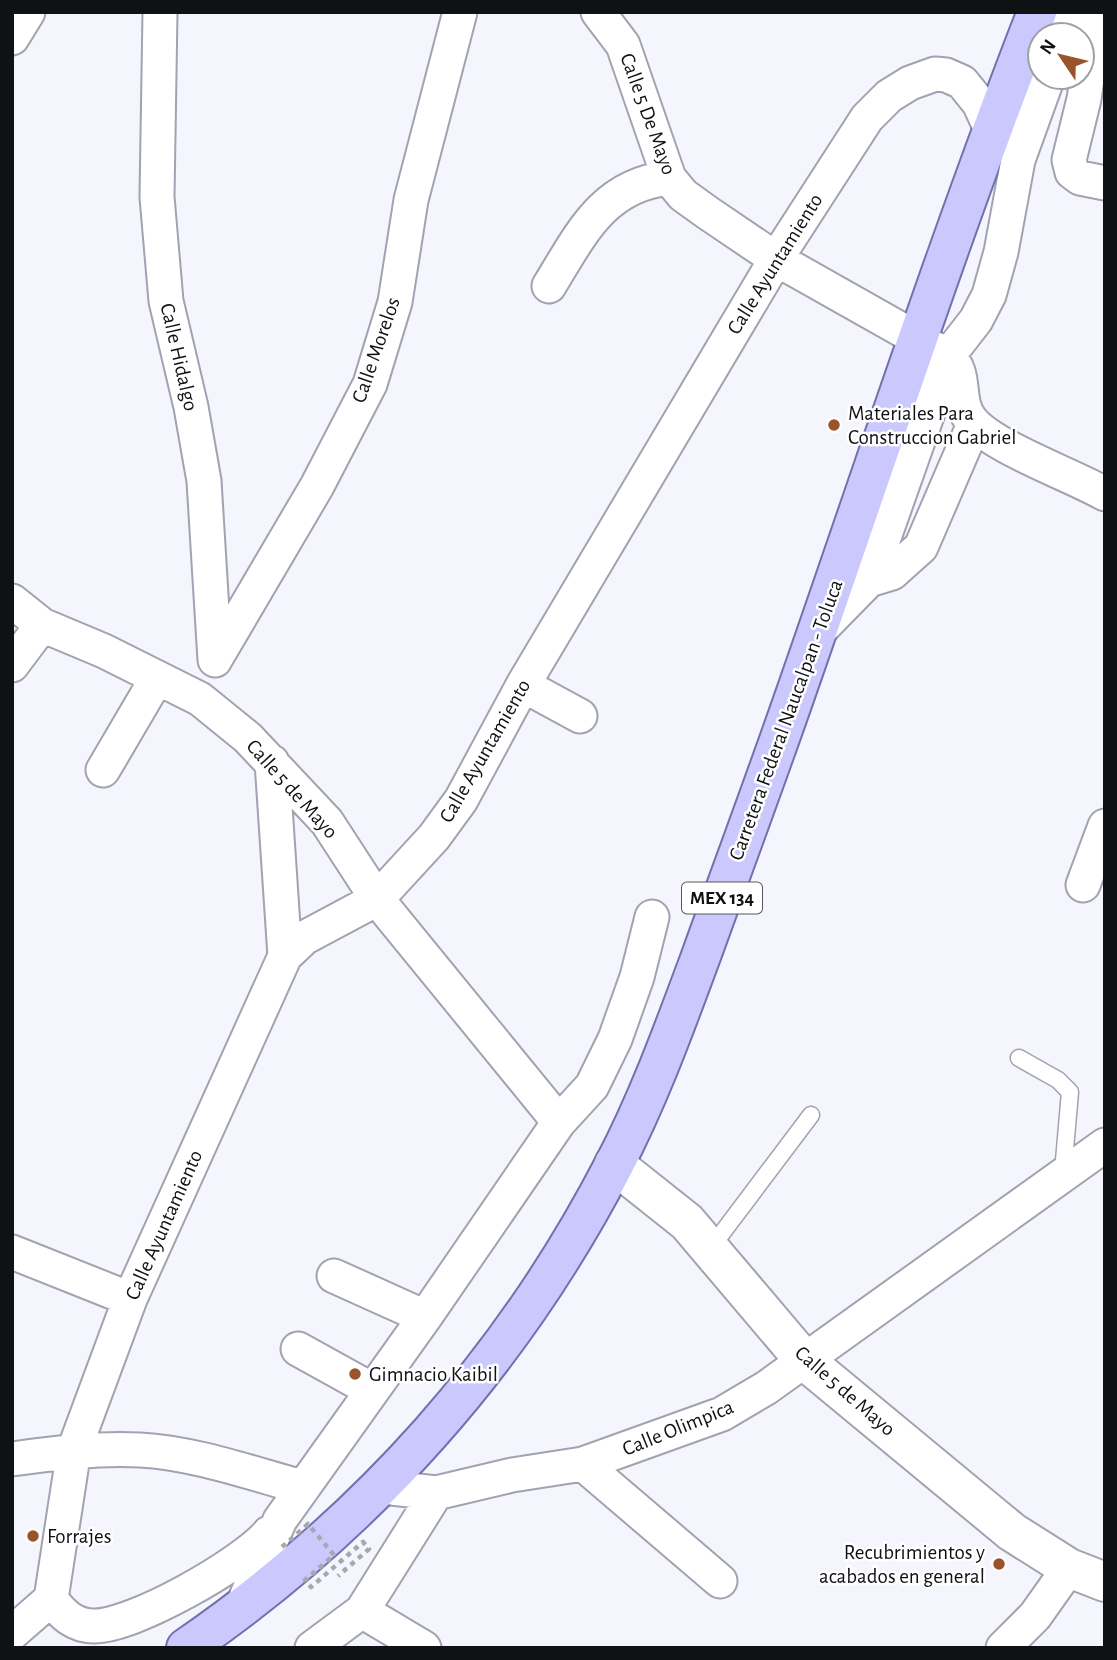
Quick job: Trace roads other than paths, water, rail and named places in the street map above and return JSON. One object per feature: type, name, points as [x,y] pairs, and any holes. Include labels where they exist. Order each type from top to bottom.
[{"type":"main road","name":"Carretera Federal Naucalpan - Toluca","points":[[186,1648],[240,1611],[383,1487],[476,1380],[546,1283],[614,1164],[669,1040],[817,633],[933,349],[991,129],[1019,104],[1037,12]]},
{"type":"street","points":[[12,38],[28,12]]},
{"type":"street","name":"Calle Hidalgo","points":[[160,12],[157,197],[166,301],[191,407],[204,481],[216,658],[200,699]]},
{"type":"street","name":"Calle Morelos","points":[[216,658],[317,486],[370,384],[395,302],[411,200],[460,12]]},
{"type":"street","name":"Calle 5 De Mayo","points":[[598,12],[623,46],[669,178],[691,201],[776,259],[933,349]]},
{"type":"street","points":[[1097,12],[1084,99],[1069,160],[1072,172],[1080,178],[1105,183]]},
{"type":"street","name":"Calle Ayuntamiento","points":[[51,1599],[74,1450],[130,1299],[285,956],[304,938],[377,899],[433,837],[461,800],[523,685],[776,259],[867,118],[889,96],[910,83],[935,74],[946,75],[962,82],[979,103],[991,129]]},
{"type":"street","points":[[869,580],[933,349],[976,320],[989,295],[1001,252],[1018,160],[1019,104],[1033,91]]},
{"type":"street","points":[[549,286],[600,209],[622,190],[646,180],[669,178]]},
{"type":"street","points":[[933,349],[961,373],[962,405],[974,424],[1011,447],[1105,494]]},
{"type":"street","points":[[817,633],[869,580],[892,573],[921,547],[974,424]]},
{"type":"street","name":"Calle 5 de Mayo","points":[[12,601],[41,625],[200,699],[248,738],[327,822],[377,899],[559,1122]]},
{"type":"street","points":[[12,666],[41,625]]},
{"type":"street","points":[[103,770],[157,678]]},
{"type":"street","points":[[523,685],[580,716]]},
{"type":"street","points":[[272,762],[285,956]]},
{"type":"street","points":[[1083,885],[1105,826]]},
{"type":"street","points":[[240,1611],[281,1534],[302,1487],[425,1317],[559,1122],[592,1086],[605,1061],[637,977],[652,917]]},
{"type":"street","name":"Calle Olimpica","points":[[383,1487],[436,1493],[512,1475],[583,1464],[722,1414],[804,1360],[1105,1145]]},
{"type":"street","name":"Calle 5 de Mayo","points":[[614,1164],[687,1222],[804,1360],[1012,1532],[1069,1568],[1105,1582]]},
{"type":"street","points":[[12,1252],[130,1299]]},
{"type":"street","points":[[334,1276],[425,1317]]},
{"type":"street","points":[[298,1349],[372,1390]]},
{"type":"street","points":[[12,1458],[74,1450],[143,1450],[181,1456],[302,1487]]},
{"type":"street","points":[[583,1464],[720,1581]]},
{"type":"street","points":[[312,1648],[362,1611],[436,1493]]},
{"type":"street","points":[[12,1633],[51,1599],[61,1614],[79,1624],[97,1627],[131,1615],[172,1598],[229,1568],[263,1541],[281,1534]]},
{"type":"street","points":[[1003,1648],[1035,1616],[1069,1568]]},
{"type":"street","points":[[362,1611],[424,1648]]},
{"type":"lane","points":[[1019,1058],[1058,1080],[1070,1092],[1063,1175]]},
{"type":"lane","points":[[710,1249],[811,1115]]},
{"type":"place","name":"Materiales Para Construccion Gabriel","points":[[834,425]]},
{"type":"place","name":"Gimnacio Kaibil","points":[[355,1374]]},
{"type":"place","name":"Forrajes","points":[[33,1536]]},
{"type":"place","name":"Recubrimientos y acabados en general","points":[[999,1564]]}]
